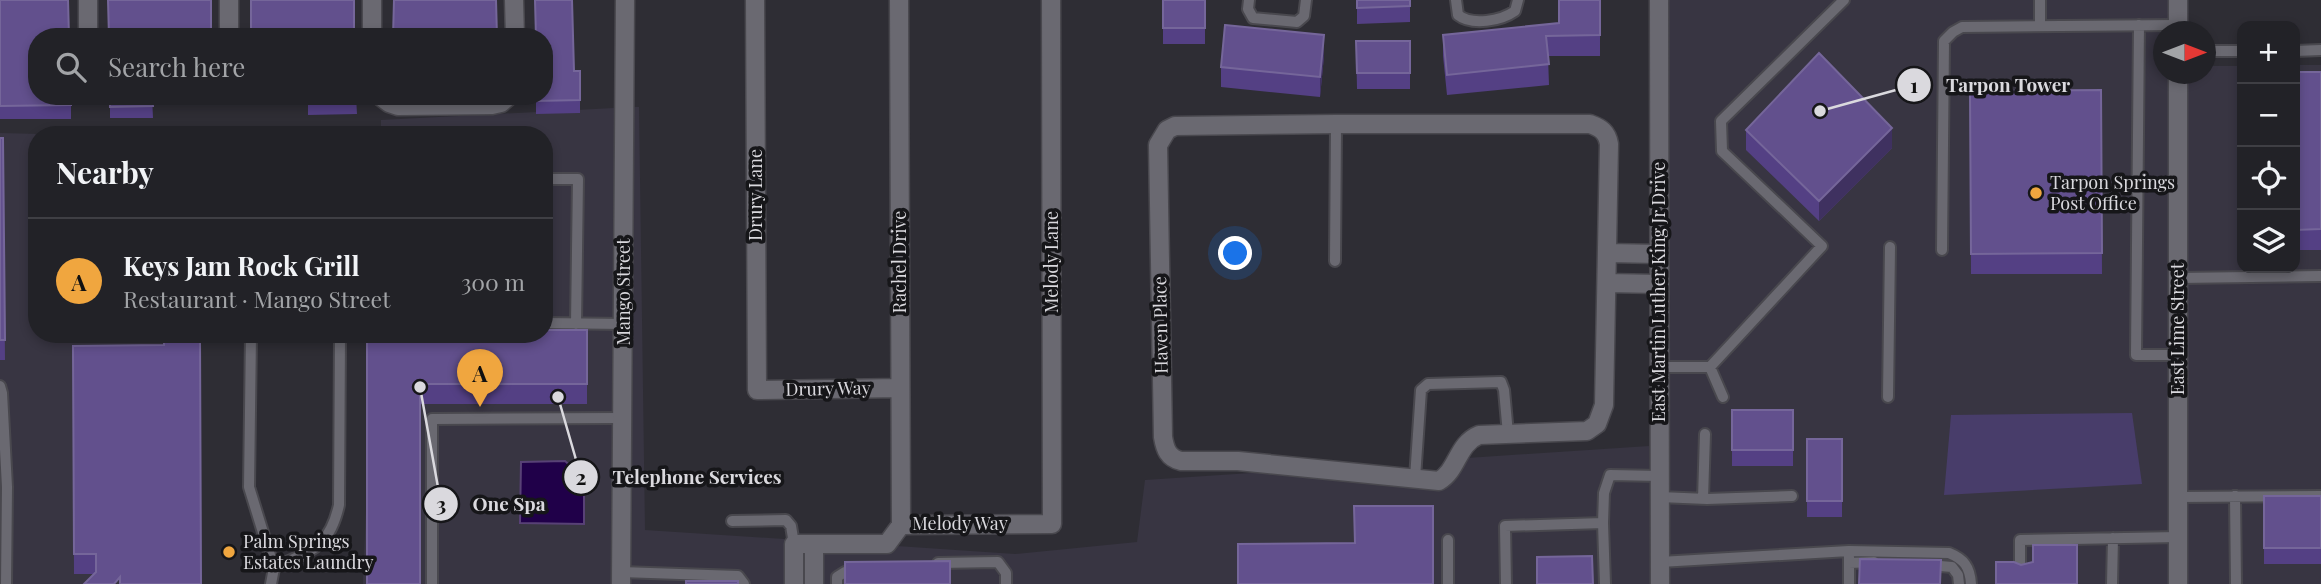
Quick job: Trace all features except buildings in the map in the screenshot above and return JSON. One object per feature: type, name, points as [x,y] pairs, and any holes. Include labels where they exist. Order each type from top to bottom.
[{"type":"street","points":[[88,0],[88,28]]},
{"type":"street","points":[[229,0],[229,28]]},
{"type":"street","points":[[372,0],[372,28]]},
{"type":"street","points":[[514,0],[515,28]]},
{"type":"street","name":"Mango Street","points":[[621,578],[625,0]]},
{"type":"street","name":"Drury Lane","points":[[755,0],[757,390]]},
{"type":"street","name":"Rachel Drive","points":[[899,0],[901,525]]},
{"type":"street","name":"Melody Lane","points":[[1051,0],[1052,524]]},
{"type":"street","name":"East Martin Luther King Jr Drive","points":[[1659,0],[1660,584]]},
{"type":"street","points":[[2178,0],[2178,21]]},
{"type":"street","name":"East Lime Street","points":[[2178,84],[2178,584]]},
{"type":"street","points":[[395,105],[492,105]]},
{"type":"street","name":"Haven Place","points":[[1590,124],[1601,128],[1608,136],[1608,253],[1604,405],[1597,424],[1587,431],[1479,435],[1464,444],[1446,475],[1439,481],[1250,462],[1181,461],[1173,459],[1165,448],[1157,145],[1167,131],[1175,126],[1590,124]]},
{"type":"street","points":[[1608,253],[1659,254]]},
{"type":"street","points":[[1607,283],[1659,284]]},
{"type":"street","name":"Drury Way","points":[[757,390],[900,387]]},
{"type":"street","name":"Melody Way","points":[[794,544],[887,544],[901,525],[1052,524]]},
{"type":"street","points":[[794,544],[794,584]]},
{"type":"street","points":[[814,544],[814,584]]},
{"type":"lane","points":[[1249,0],[1248,9],[1253,18],[1297,22],[1304,16],[1306,0]]},
{"type":"lane","points":[[1456,0],[1458,15],[1473,22],[1507,16],[1515,11],[1518,0]]},
{"type":"lane","points":[[1660,367],[1710,367],[1822,246],[1722,151],[1721,121],[1844,0]]},
{"type":"lane","points":[[2040,0],[2040,25]]},
{"type":"lane","points":[[2138,25],[2136,355],[2178,355]]},
{"type":"lane","points":[[1942,250],[1944,41],[1962,27],[2153,26]]},
{"type":"lane","points":[[2300,51],[2321,50]]},
{"type":"lane","points":[[2216,51],[2237,51]]},
{"type":"lane","points":[[1335,261],[1336,124]]},
{"type":"lane","points":[[553,179],[578,179],[576,324]]},
{"type":"lane","points":[[1888,397],[1890,247]]},
{"type":"lane","points":[[2178,278],[2321,276]]},
{"type":"lane","points":[[553,323],[624,324]]},
{"type":"lane","points":[[251,343],[249,487],[274,568],[271,584]]},
{"type":"lane","points":[[274,568],[323,544],[337,515],[340,343]]},
{"type":"lane","points":[[1710,367],[1723,397]]},
{"type":"lane","points":[[1415,478],[1421,390],[1428,384],[1501,382],[1508,434]]},
{"type":"lane","points":[[0,386],[6,584]]},
{"type":"lane","points":[[432,584],[432,419],[621,418]]},
{"type":"lane","points":[[1703,499],[1705,434]]},
{"type":"lane","points":[[1605,584],[1604,493],[1610,475],[1660,476]]},
{"type":"lane","points":[[1660,498],[1792,496]]},
{"type":"lane","points":[[2235,496],[2236,584]]},
{"type":"lane","points":[[2178,497],[2321,496]]},
{"type":"lane","points":[[732,521],[786,520],[791,526],[794,544]]},
{"type":"lane","points":[[1506,584],[1505,526],[1603,523]]},
{"type":"lane","points":[[2020,573],[2020,540],[2178,537]]},
{"type":"lane","points":[[2112,584],[2113,538]]},
{"type":"lane","points":[[1448,540],[1448,584]]},
{"type":"lane","points":[[1660,562],[1949,553],[1960,557],[1967,565],[1971,584]]},
{"type":"lane","points":[[1849,557],[1849,584]]},
{"type":"lane","points":[[1849,557],[1952,567],[1958,575],[1959,584]]},
{"type":"lane","points":[[925,566],[932,563],[998,562],[1006,573],[1006,584]]},
{"type":"lane","points":[[837,584],[837,577],[845,572],[869,571]]},
{"type":"lane","points":[[621,578],[738,576],[744,584]]},
{"type":"shaded area","points":[[1669,0],[2168,0],[2168,21],[2153,21],[2153,84],[2168,84],[2168,584],[1670,584]]},
{"type":"shaded area","points":[[2300,65],[2321,65],[2321,584],[2188,584],[2188,84],[2216,84],[2216,66],[2237,66],[2237,273],[2300,273]]},
{"type":"shaded area","points":[[634,107],[639,107],[645,530],[784,539],[784,584],[631,584]]},
{"type":"shaded area","points":[[614,108],[612,584],[363,584],[373,343],[553,343],[553,126],[381,126],[381,120]]},
{"type":"shaded area","points":[[0,133],[28,134],[28,343],[185,343],[175,584],[0,584]]},
{"type":"shaded area","points":[[2132,413],[2142,484],[1944,495],[1951,415]]},
{"type":"shaded area","points":[[1649,446],[1650,584],[824,584],[824,553],[887,552],[897,546],[1015,554],[1137,542],[1145,480],[1266,472],[1444,488],[1453,482],[1467,458]]},
{"type":"shaded area","points":[[565,461],[584,478],[584,524],[520,523],[521,462]]},
{"type":"place","name":"Tarpon Tower","points":[[1820,111]]},
{"type":"place","name":"Tarpon Springs Post Office","points":[[2036,193]]},
{"type":"place","name":"One Spa","points":[[420,387]]},
{"type":"place","name":"Telephone Services","points":[[558,397]]},
{"type":"place","name":"Keys Jam Rock Grill","points":[[480,407]]},
{"type":"place","name":"Palm Springs Estates Laundry","points":[[229,552]]}]
